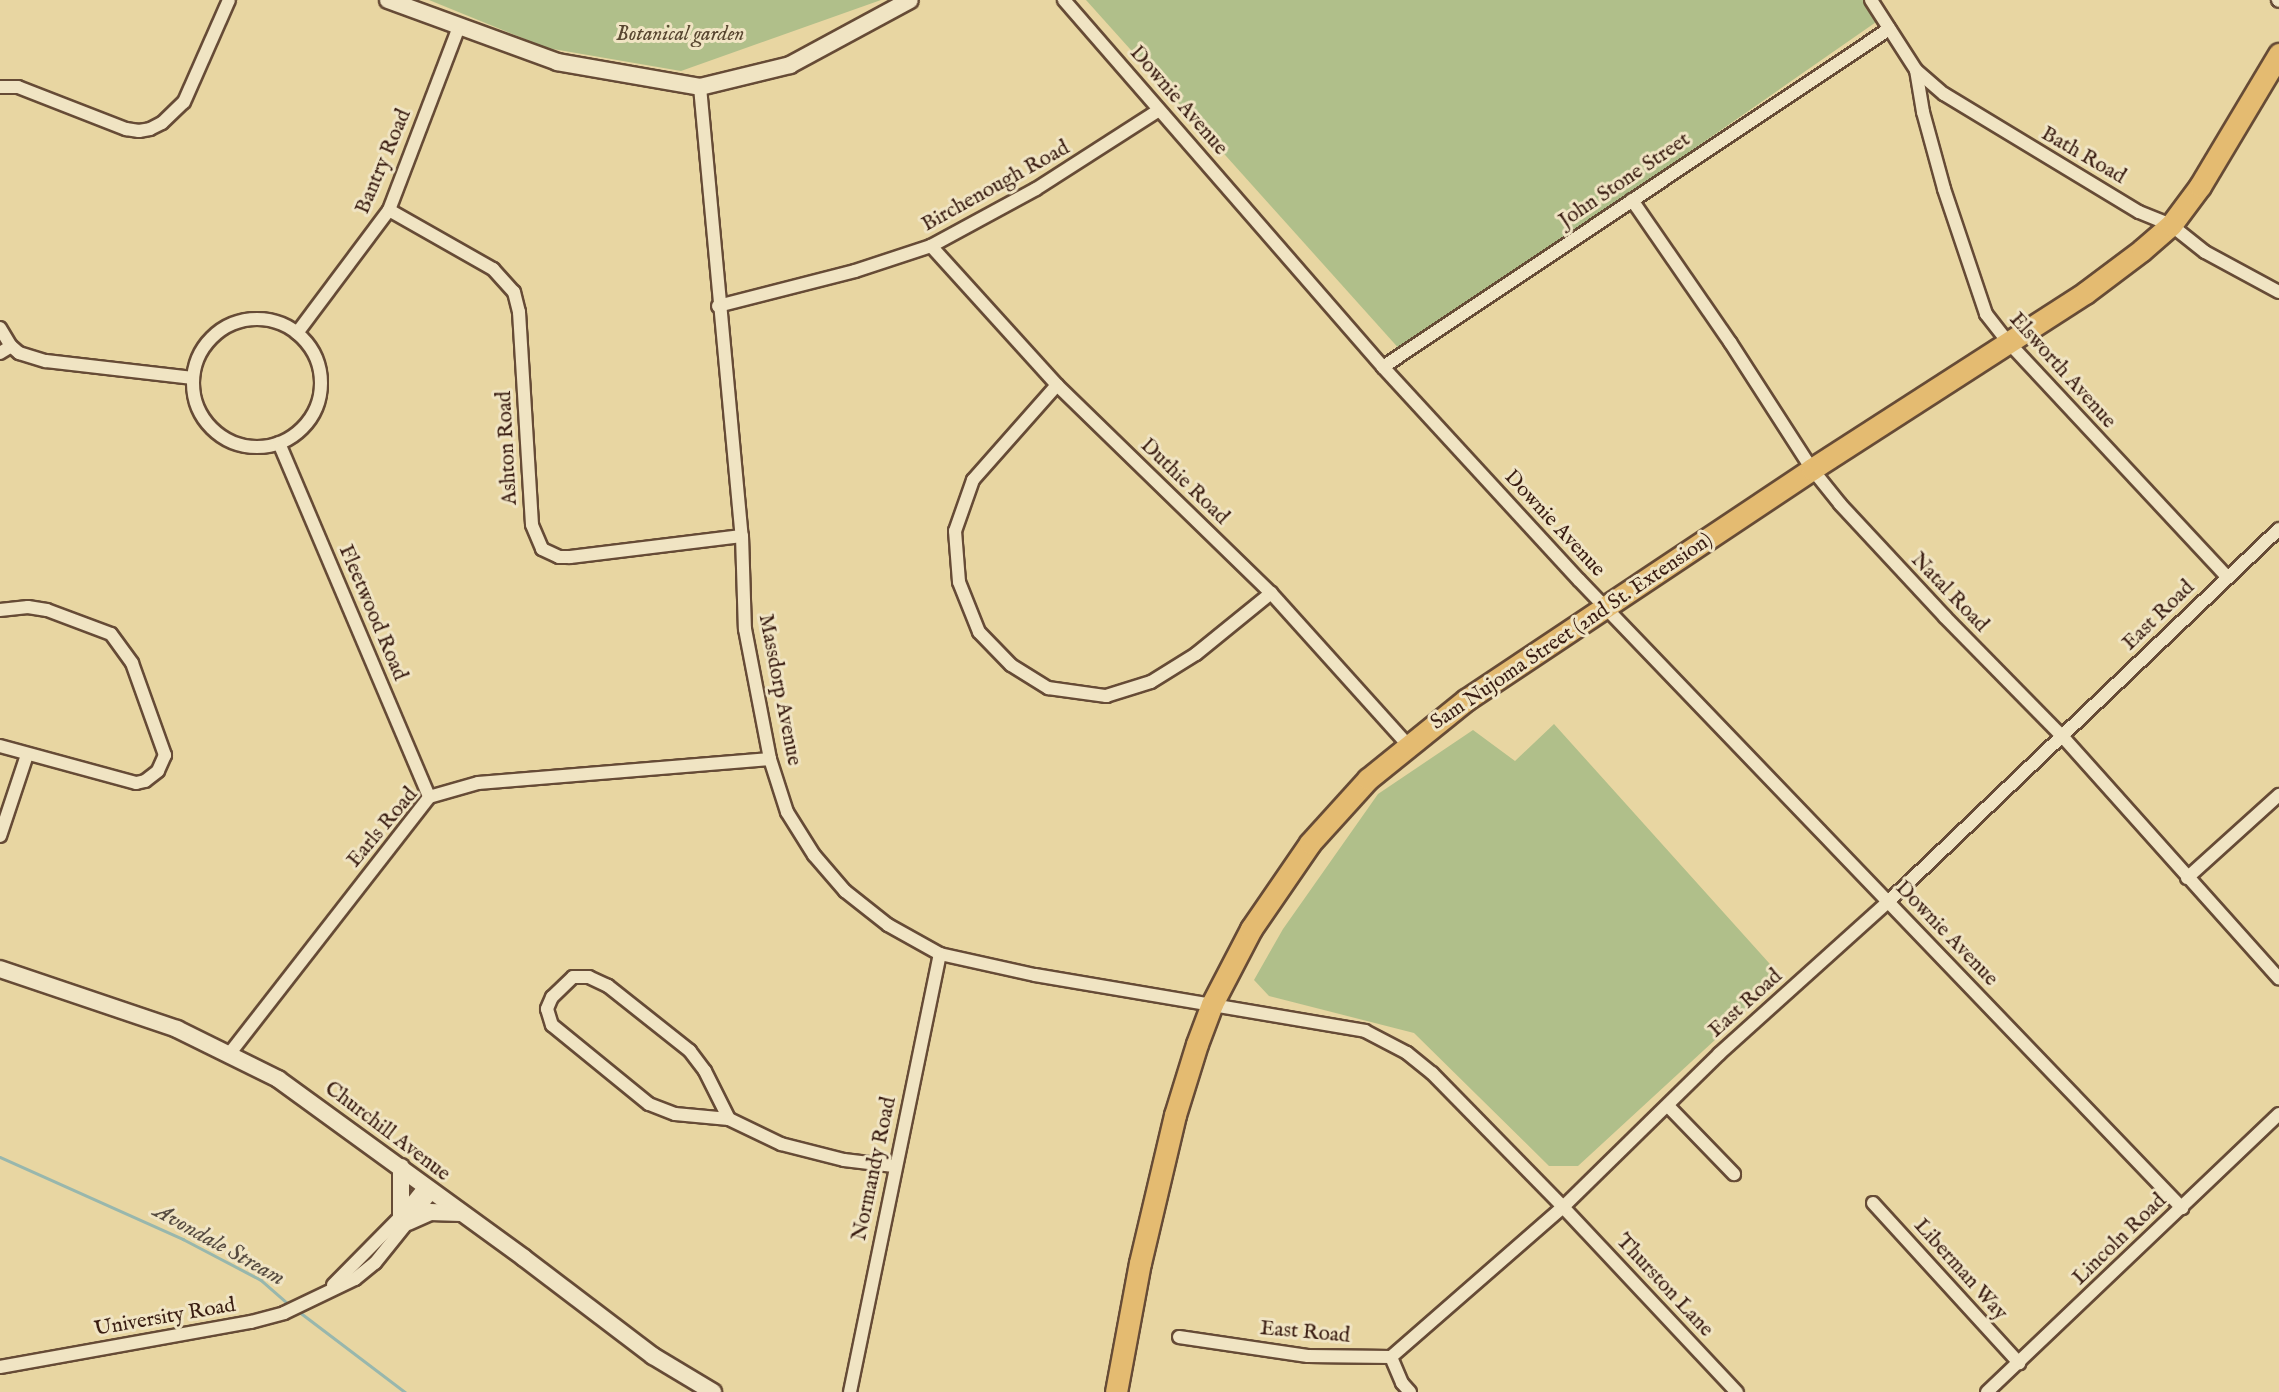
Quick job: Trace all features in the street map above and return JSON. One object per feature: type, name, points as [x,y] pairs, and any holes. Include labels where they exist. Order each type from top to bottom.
[{"type":"highway","name":"Sam Nujoma Street (2nd St. Extension)","points":[[1116,1392],[1140,1264],[1175,1115],[1212,1004],[1251,929],[1310,843],[1368,779],[1466,700],[2111,274],[2171,225],[2224,150],[2279,54]]},
{"type":"main road","points":[[388,0],[582,68],[700,87],[790,65],[910,0]]},
{"type":"main road","name":"Churchill Avenue","points":[[0,969],[141,1016],[230,1053],[304,1096],[653,1356],[713,1392]]},
{"type":"main road","points":[[401,1167],[405,1219],[430,1212],[463,1213]]},
{"type":"street","points":[[0,87],[18,87],[126,129],[150,129],[184,102],[229,0]]},
{"type":"street","name":"Downie Avenue","points":[[1063,0],[1383,367],[1605,607],[2182,1208]]},
{"type":"street","name":"Bath Road","points":[[1871,0],[1916,70],[1944,94],[2139,212],[2171,225],[2205,252],[2279,292]]},
{"type":"street","name":"Bantry Road","points":[[297,333],[389,210],[459,27]]},
{"type":"street","name":"John Stone Street","points":[[1383,367],[1889,29]]},
{"type":"street","name":"Elsworth Avenue","points":[[1916,70],[1923,112],[1969,271],[1986,314],[2009,343],[2227,577]]},
{"type":"street","name":"Massdorp Avenue","points":[[700,87],[741,536],[745,629],[771,759],[787,812],[814,855],[845,891],[888,925],[940,954],[1035,975],[1212,1004]]},
{"type":"street","name":"Birchenough Road","points":[[718,306],[855,271],[931,246],[1036,189],[1159,110]]},
{"type":"street","name":"Natal Road","points":[[1632,200],[1730,342],[1812,469],[1937,610],[2063,737],[2279,979]]},
{"type":"street","name":"Ashton Road","points":[[389,210],[492,269],[514,292],[519,312],[532,525],[542,549],[570,557],[741,536]]},
{"type":"street","name":"Duthie Road","points":[[931,246],[1057,385],[1271,593],[1408,746]]},
{"type":"street","points":[[265,320],[297,333],[317,360],[321,394],[307,424],[279,443],[252,447],[238,444],[214,430],[198,406],[193,378],[205,346],[231,325],[265,320]]},
{"type":"street","points":[[0,328],[6,350],[46,361],[193,378]]},
{"type":"street","points":[[1057,385],[973,480],[955,531],[959,582],[979,632],[1011,665],[1048,688],[1106,696],[1151,681],[1196,654],[1271,593]]},
{"type":"street","name":"Fleetwood Road","points":[[279,443],[429,797]]},
{"type":"street","name":"East Road","points":[[1179,1337],[1308,1356],[1391,1357],[1563,1207],[1719,1054],[1889,901],[2279,529]]},
{"type":"street","points":[[0,610],[16,607],[47,610],[111,634],[132,663],[165,755],[158,771],[145,781],[136,783],[0,746]]},
{"type":"street","points":[[0,836],[27,754]]},
{"type":"street","name":"Earls Road","points":[[230,1053],[429,797],[478,783],[771,759]]},
{"type":"street","points":[[2187,878],[2279,795]]},
{"type":"street","name":"Normandy Road","points":[[850,1392],[894,1166],[940,954]]},
{"type":"street","points":[[729,1119],[705,1071],[690,1051],[608,986],[589,977],[573,978],[552,997],[547,1009],[552,1025],[649,1104],[675,1114],[729,1119],[781,1144],[844,1160],[894,1166]]},
{"type":"street","name":"Thurston Lane","points":[[1212,1004],[1365,1031],[1407,1053],[1432,1073],[1563,1207],[1737,1392]]},
{"type":"street","points":[[1668,1106],[1734,1174]]},
{"type":"street","name":"Lincoln Road","points":[[1987,1392],[2279,1114]]},
{"type":"street","name":"University Road","points":[[0,1367],[251,1322],[284,1312],[330,1288],[405,1219],[429,1189]]},
{"type":"street","name":"Liberman Way","points":[[1873,1203],[2019,1363]]},
{"type":"street","points":[[1391,1357],[1402,1383],[1410,1392]]},
{"type":"green space","name":"Botanical garden","points":[[429,0],[881,0],[681,71],[547,48]]},
{"type":"green space","points":[[1086,0],[1865,0],[1879,20],[1402,352]]},
{"type":"green space","points":[[1554,724],[1778,973],[1766,993],[1578,1166],[1549,1166],[1414,1033],[1269,996],[1254,980],[1283,929],[1378,794],[1473,730],[1515,761]]},
{"type":"waterway","name":"Avondale Stream","points":[[0,1157],[183,1239],[261,1280],[289,1304]]},
{"type":"waterway","name":"Avondale Stream","points":[[297,1310],[405,1392]]}]
